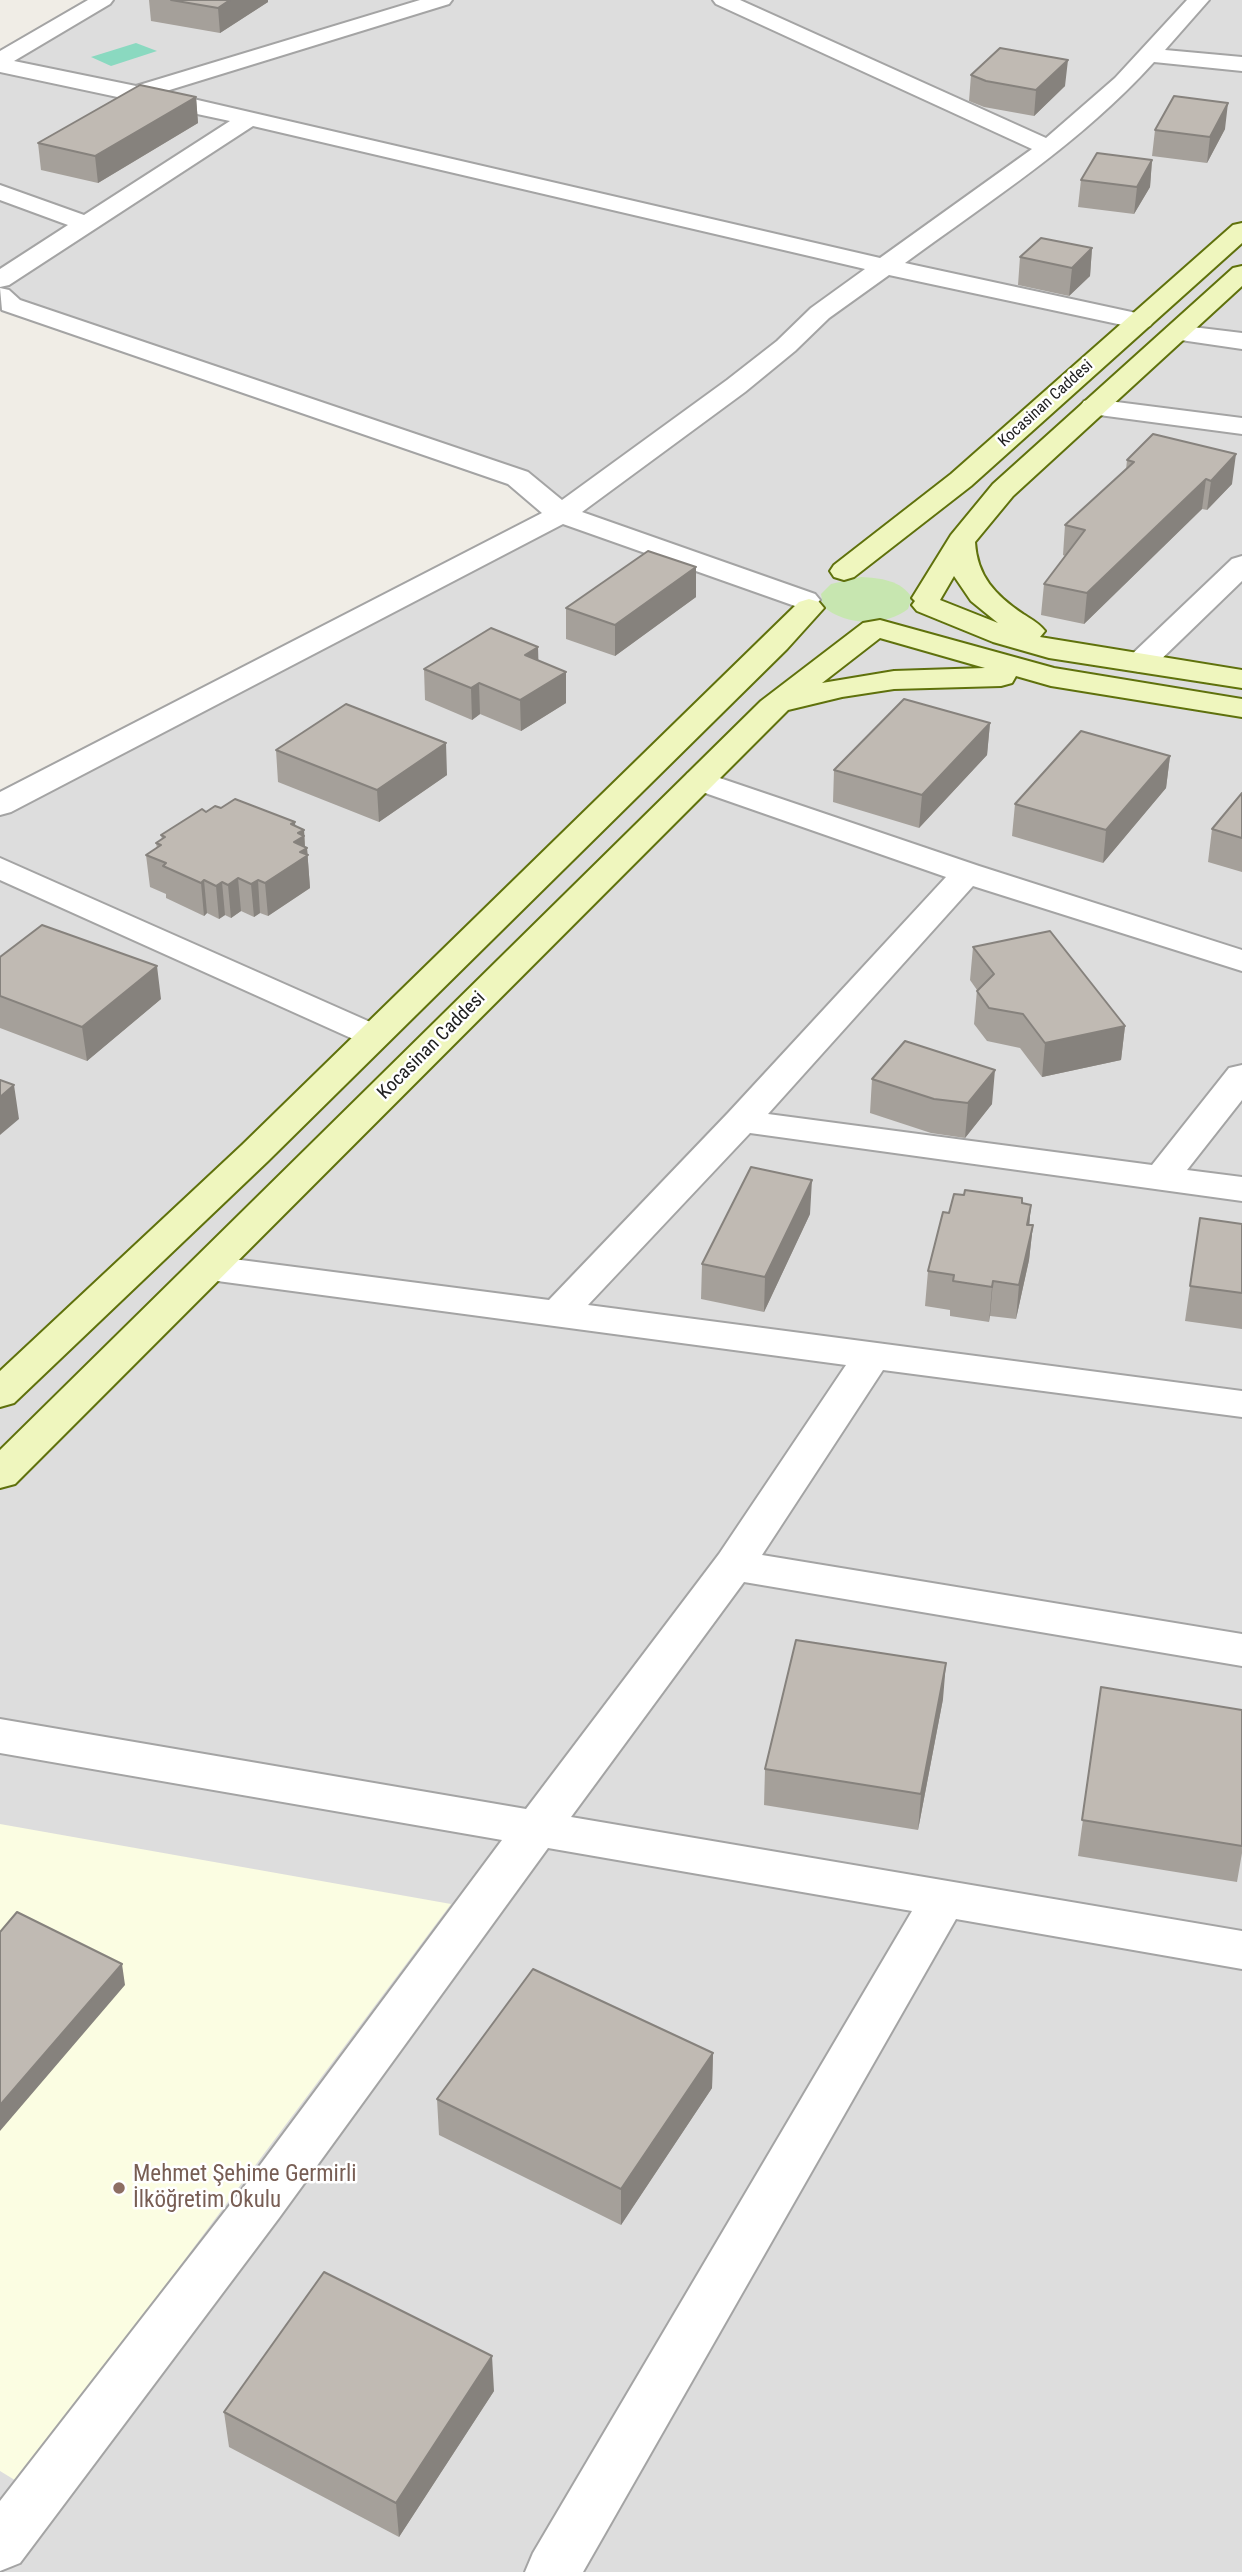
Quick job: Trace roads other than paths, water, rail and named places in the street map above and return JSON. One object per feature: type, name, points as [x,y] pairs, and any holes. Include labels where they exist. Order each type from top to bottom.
[{"type":"main road","name":"Kocasinan Caddesi","points":[[844,571],[961,480],[1242,230]]},
{"type":"main road","name":"Kocasinan Caddesi","points":[[927,601],[961,541],[1003,490],[1242,273]]},
{"type":"main road","points":[[961,541],[960,552],[967,576],[984,599],[1011,620],[1033,632],[1087,655]]},
{"type":"main road","points":[[0,1394],[374,1036],[776,643],[807,604],[810,586],[819,579],[844,571],[894,574],[923,590],[927,601],[1026,643],[1242,679]]},
{"type":"main road","points":[[876,629],[915,619],[927,601]]},
{"type":"main road","points":[[807,604],[816,615],[841,626],[876,629],[1051,677],[1242,708]]},
{"type":"main road","name":"Kocasinan Caddesi","points":[[0,1474],[772,707],[876,629]]},
{"type":"main road","points":[[772,707],[826,691],[892,679],[941,676],[1051,677]]},
{"type":"street","points":[[0,62],[103,0]]},
{"type":"street","points":[[138,93],[442,0]]},
{"type":"street","points":[[723,0],[1049,148]]},
{"type":"street","points":[[0,805],[561,514],[736,386],[786,346],[820,313],[1049,148],[1100,105],[1151,55],[1199,0]]},
{"type":"street","points":[[1151,55],[1242,64]]},
{"type":"street","points":[[0,62],[883,266],[1141,321]]},
{"type":"street","points":[[0,280],[249,119]]},
{"type":"street","points":[[0,192],[86,224]]},
{"type":"street","points":[[0,295],[10,305],[518,478],[561,514],[807,604]]},
{"type":"street","points":[[1175,333],[1242,341]]},
{"type":"street","points":[[1093,407],[1242,426]]},
{"type":"street","points":[[1140,663],[1242,565]]},
{"type":"street","points":[[699,780],[967,873],[1242,961]]},
{"type":"street","points":[[0,868],[374,1036]]},
{"type":"street","points":[[559,1313],[741,1121],[967,873]]},
{"type":"street","points":[[1162,1178],[1242,1076]]},
{"type":"street","points":[[741,1121],[1242,1189]]},
{"type":"street","points":[[210,1268],[1242,1404]]},
{"type":"street","points":[[0,2545],[261,2203],[396,2015],[734,1565],[871,1357]]},
{"type":"street","points":[[734,1565],[1242,1650]]},
{"type":"street","points":[[0,1736],[1242,1950]]},
{"type":"street","points":[[554,2572],[944,1899]]},
{"type":"place","name":"Mehmet Şehime Germirli İlköğretim Okulu","points":[[119,2188]]}]
